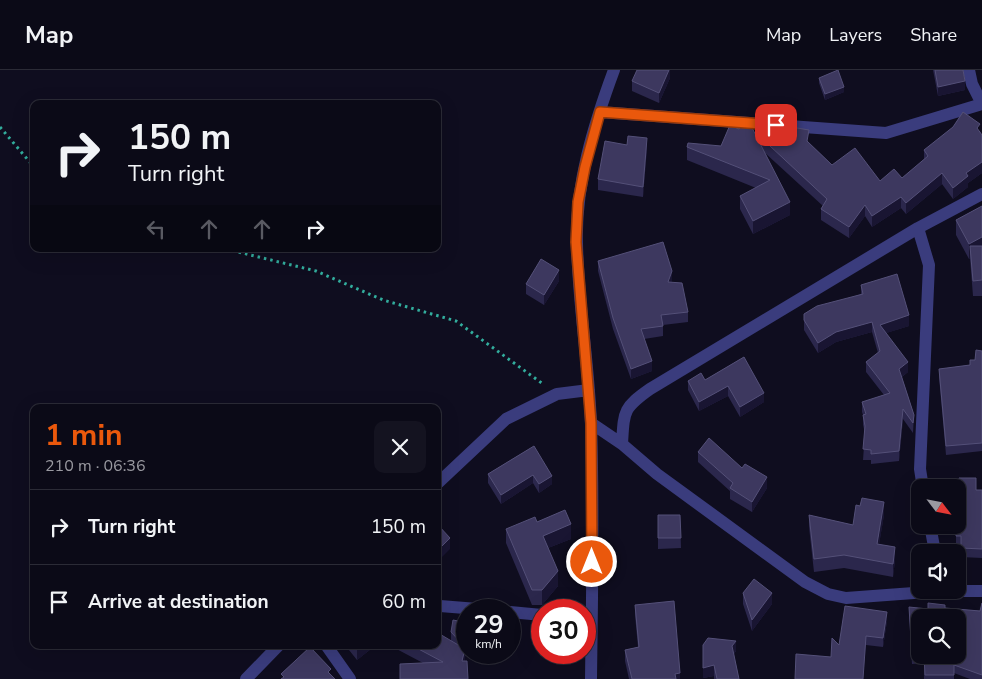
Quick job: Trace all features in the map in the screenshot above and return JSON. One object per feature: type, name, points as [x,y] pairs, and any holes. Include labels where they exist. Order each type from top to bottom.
[{"type":"street","points":[[588,599],[591,423],[576,242],[578,202],[585,167],[614,70]]},
{"type":"street","points":[[600,112],[886,133],[982,104],[972,84],[969,70]]},
{"type":"street","points":[[622,444],[623,423],[628,404],[918,228],[982,194]]},
{"type":"street","points":[[918,228],[929,265],[920,468],[922,479]]},
{"type":"street","points":[[441,480],[506,419],[557,394],[589,390]]},
{"type":"street","points":[[591,423],[622,444],[657,474],[805,582],[828,594],[846,598],[911,593]]},
{"type":"street","points":[[966,591],[982,591]]},
{"type":"street","points":[[441,606],[456,607]]},
{"type":"street","points":[[246,679],[275,649]]},
{"type":"street","points":[[329,649],[350,679]]},
{"type":"street","points":[[590,664],[591,679]]},
{"type":"path","points":[[0,127],[30,162]]},
{"type":"path","points":[[238,252],[316,271],[383,300],[456,321],[557,394]]},
{"type":"building","points":[[637,70],[669,70],[659,93],[632,81]]},
{"type":"building","points":[[838,70],[844,87],[825,94],[819,78]]},
{"type":"building","points":[[935,70],[963,70],[965,81],[938,87]]},
{"type":"building","points":[[963,112],[980,124],[977,128],[982,135],[982,162],[966,173],[968,176],[953,188],[942,173],[906,203],[901,197],[872,216],[865,205],[849,227],[821,209],[827,199],[756,133],[758,131],[790,145],[791,127],[809,130],[807,141],[832,165],[855,148],[880,181],[894,169],[902,178],[928,156],[924,150],[953,127]]},
{"type":"building","points":[[744,118],[747,118],[790,202],[753,221],[740,196],[770,180],[687,147],[688,143],[721,146],[730,125],[739,129]]},
{"type":"building","points":[[628,136],[647,138],[643,187],[598,179],[605,141],[627,145]]},
{"type":"building","points":[[982,206],[982,237],[969,244],[956,220]]},
{"type":"building","points":[[663,242],[672,271],[668,282],[682,283],[688,312],[661,315],[663,326],[641,329],[652,361],[631,369],[613,318],[598,261]]},
{"type":"building","points":[[970,246],[982,246],[982,280],[973,281]]},
{"type":"building","points":[[541,259],[559,270],[544,295],[526,284]]},
{"type":"building","points":[[897,274],[909,315],[880,325],[908,362],[899,369],[914,415],[913,423],[903,409],[899,451],[871,454],[871,450],[863,449],[865,426],[863,415],[866,414],[862,402],[890,393],[866,362],[880,351],[872,322],[836,332],[818,343],[804,320],[804,314],[817,306],[863,294],[861,285]]},
{"type":"building","points":[[976,350],[982,351],[982,443],[946,446],[939,369],[970,365],[970,360],[975,360]]},
{"type":"building","points":[[744,357],[764,393],[740,407],[728,386],[699,402],[688,381],[701,373],[705,380]]},
{"type":"building","points":[[709,438],[742,468],[745,464],[767,477],[752,502],[730,488],[733,483],[698,452]]},
{"type":"building","points":[[534,446],[552,476],[539,484],[533,475],[501,495],[488,474]]},
{"type":"building","points":[[976,478],[976,490],[982,490],[982,549],[966,548],[966,544],[961,544],[961,536],[956,536],[956,534],[966,534],[966,479],[959,479]]},
{"type":"building","points":[[862,498],[884,502],[877,544],[895,547],[893,564],[844,555],[814,559],[809,515],[853,525],[856,505],[860,506]]},
{"type":"building","points":[[565,510],[571,524],[543,536],[558,571],[542,590],[532,590],[506,529],[535,517],[537,522]]},
{"type":"building","points":[[658,515],[680,515],[681,538],[658,538]]},
{"type":"building","points":[[441,528],[450,538],[441,547]]},
{"type":"building","points":[[754,579],[772,593],[752,620],[743,593]]},
{"type":"building","points":[[674,601],[680,673],[675,674],[676,679],[632,679],[625,650],[639,647],[635,605]]},
{"type":"building","points":[[928,603],[945,605],[945,608],[957,609],[928,609]]},
{"type":"building","points":[[982,603],[982,675],[954,665],[954,675],[925,675],[924,664],[966,664],[966,610],[980,611]]},
{"type":"building","points":[[845,606],[887,612],[883,638],[866,636],[863,679],[795,679],[796,654],[831,657],[832,638],[839,645]]},
{"type":"building","points":[[909,607],[928,609],[911,609],[911,640]]},
{"type":"building","points":[[453,620],[456,621],[456,637],[451,632]]},
{"type":"building","points":[[441,635],[456,644],[456,664],[467,664],[468,679],[400,679],[400,664],[443,662],[419,649],[441,649]]},
{"type":"building","points":[[708,638],[736,641],[732,646],[739,679],[717,679],[714,665],[703,668],[703,645]]},
{"type":"building","points":[[308,649],[312,649],[331,669],[328,672],[335,679],[281,679],[284,677],[281,674]]},
{"type":"route","points":[[592,562],[591,423],[576,242],[578,202],[585,167],[600,112],[776,125]]}]
